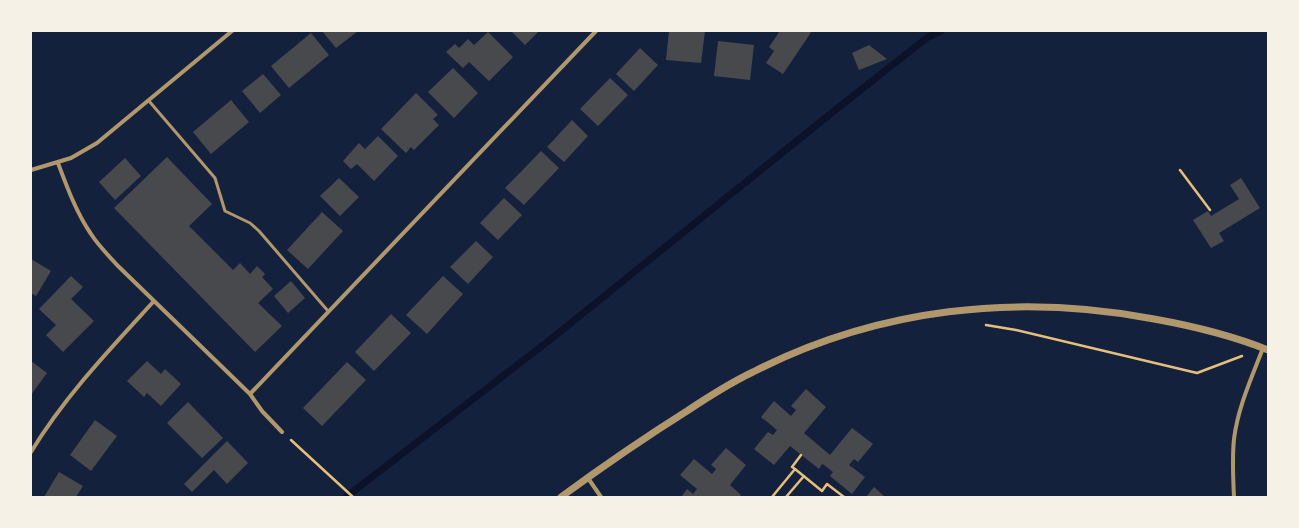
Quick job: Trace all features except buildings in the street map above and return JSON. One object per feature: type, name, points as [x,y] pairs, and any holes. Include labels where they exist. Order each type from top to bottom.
[{"type":"street","points":[[31,170],[58,163],[97,143],[232,31]]},
{"type":"street","points":[[250,394],[596,31]]},
{"type":"street","points":[[58,163],[74,205],[91,234],[117,265],[250,394],[282,432]]},
{"type":"street","points":[[31,452],[46,428],[76,388],[154,301]]},
{"type":"street","points":[[561,497],[652,433],[751,372],[775,361],[859,330],[926,314],[991,307],[1070,308],[1144,317],[1207,330],[1266,349],[1242,402],[1234,437],[1234,497]]},
{"type":"street","points":[[588,478],[601,497]]},
{"type":"lane","points":[[149,101],[215,178],[225,210],[250,223],[259,231],[328,311]]},
{"type":"path","points":[[1180,170],[1210,210]]},
{"type":"path","points":[[979,324],[1016,330],[1197,373],[1266,349]]},
{"type":"path","points":[[282,432],[353,497]]},
{"type":"path","points":[[801,455],[792,467],[822,491],[827,484],[844,497]]},
{"type":"path","points":[[772,497],[795,469]]},
{"type":"path","points":[[786,497],[804,476]]},
{"type":"waterway","points":[[346,497],[551,339],[928,37],[941,31]]}]
